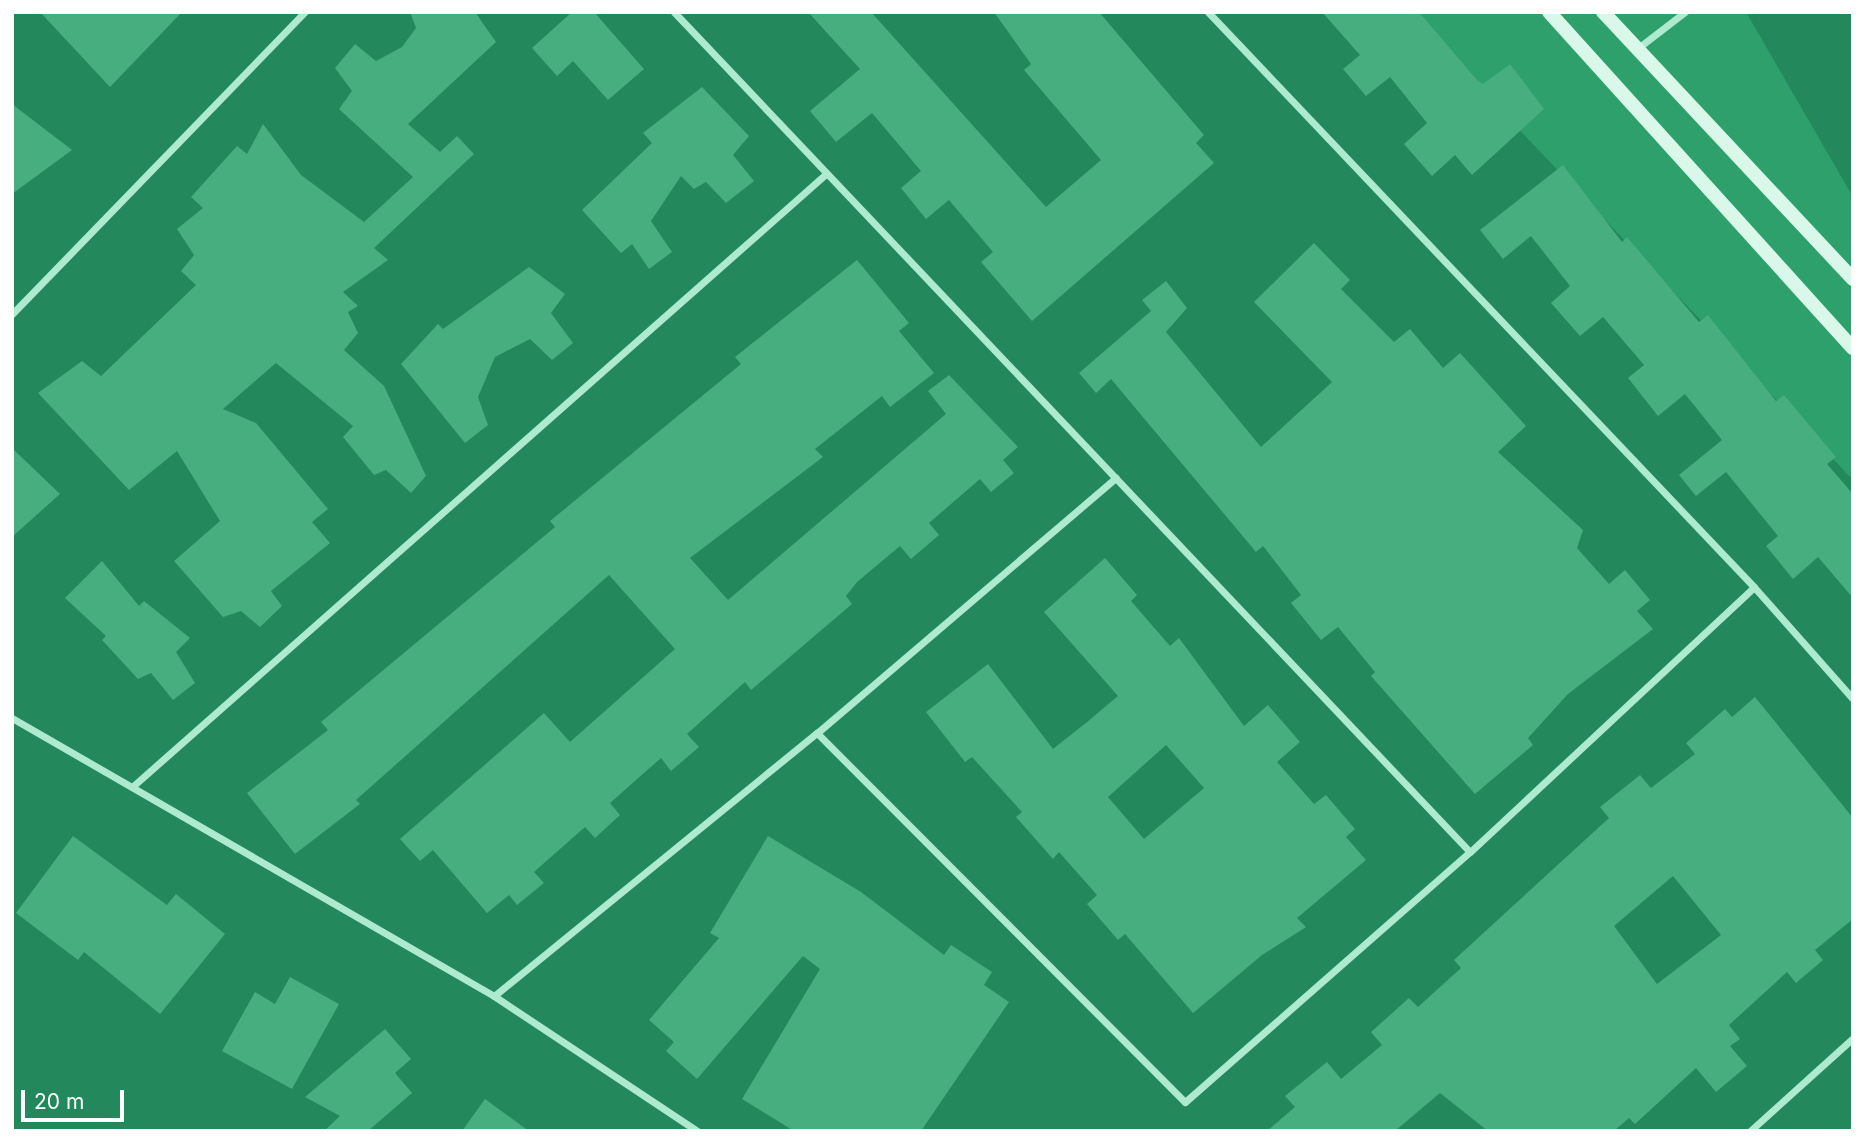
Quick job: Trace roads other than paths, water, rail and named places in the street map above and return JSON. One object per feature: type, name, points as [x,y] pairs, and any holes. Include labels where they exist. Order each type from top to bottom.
[{"type":"street","points":[[12,314],[305,12]]},
{"type":"street","points":[[674,12],[1470,852]]},
{"type":"street","points":[[1208,12],[1754,587],[1853,699]]},
{"type":"street","points":[[1549,12],[1853,348]]},
{"type":"street","points":[[1603,12],[1853,279]]},
{"type":"street","points":[[1638,48],[1685,12]]},
{"type":"street","points":[[132,787],[827,173]]},
{"type":"street","points":[[494,996],[817,733],[1116,478]]},
{"type":"street","points":[[817,733],[1185,1102],[1470,852],[1754,587]]},
{"type":"street","points":[[12,718],[494,996],[696,1131]]},
{"type":"street","points":[[1750,1131],[1853,1038]]}]
